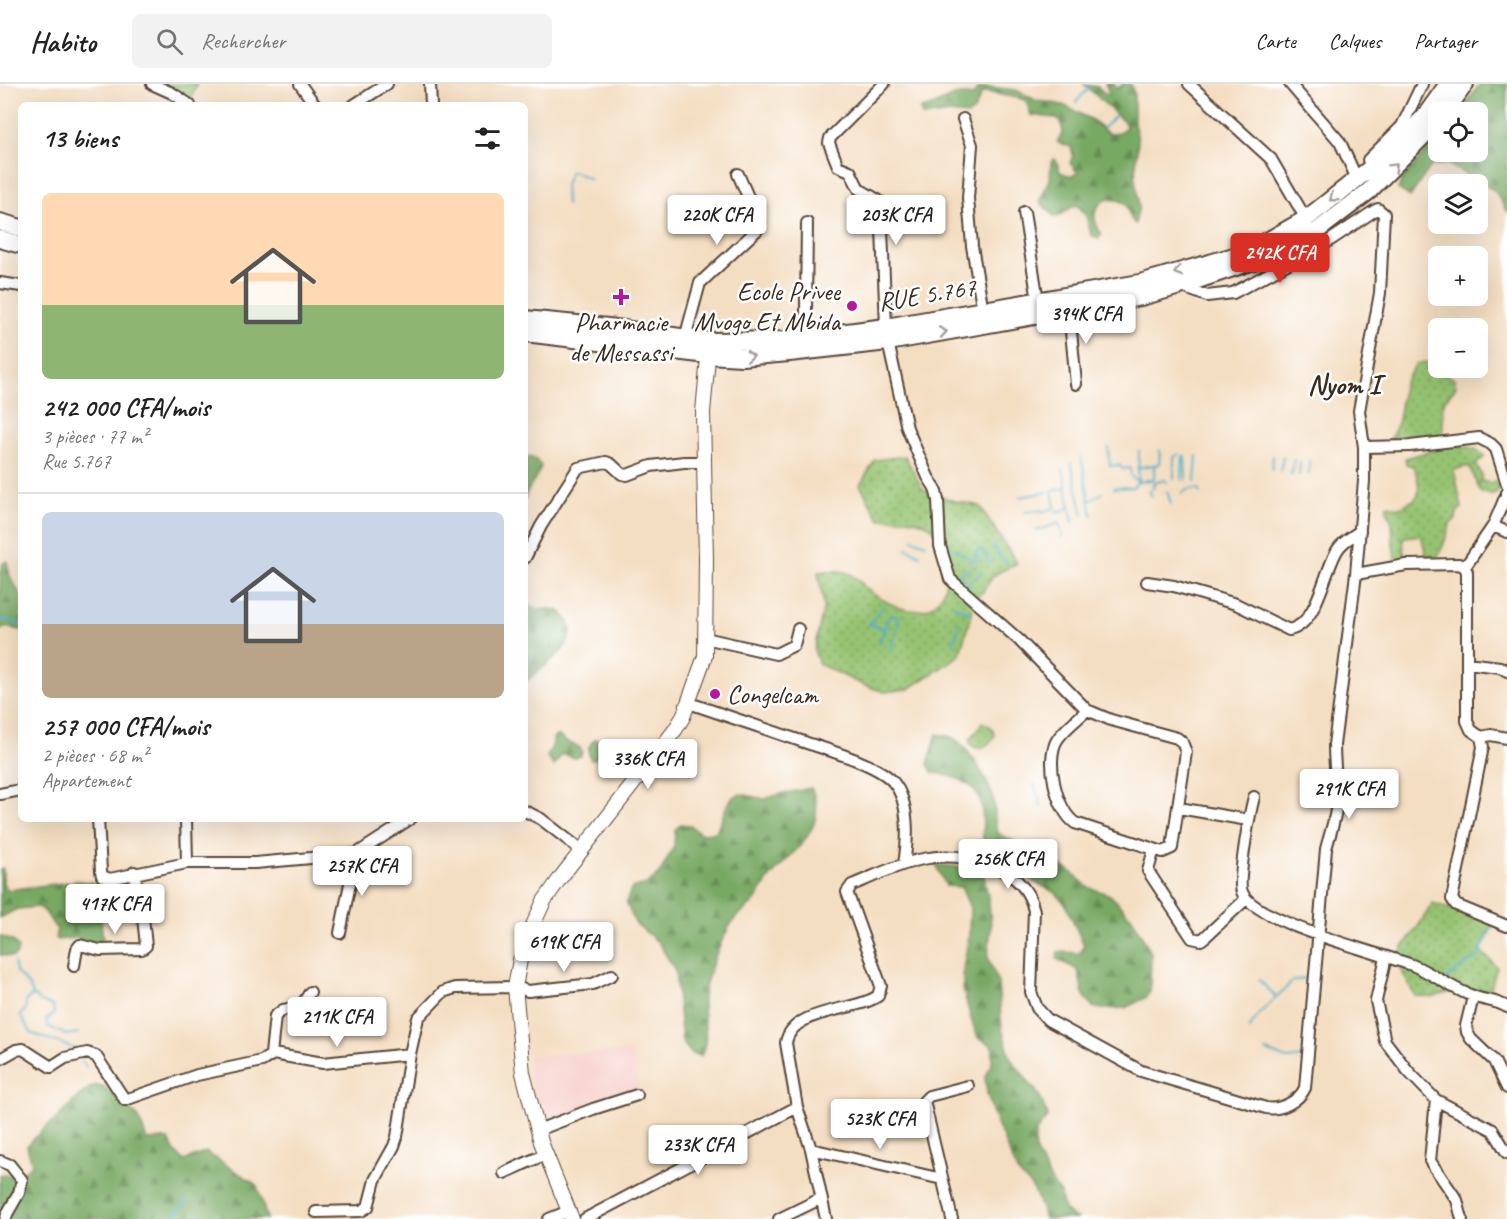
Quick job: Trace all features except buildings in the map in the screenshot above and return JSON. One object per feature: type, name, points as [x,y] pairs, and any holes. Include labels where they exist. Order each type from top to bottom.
[{"type":"highway","name":"RUE 5.767","points":[[528,319],[686,338],[709,348],[804,338],[887,334],[983,311],[1140,283],[1234,256],[1306,219],[1356,176],[1386,156],[1425,117],[1448,84]]},
{"type":"highway","points":[[1452,102],[1465,84]]},
{"type":"highway","points":[[528,333],[709,348],[742,357],[789,353],[887,334],[1069,310],[1141,297],[1277,253],[1317,231],[1369,191],[1428,131]]},
{"type":"highway","points":[[0,222],[18,227]]},
{"type":"highway","points":[[0,239],[18,244]]},
{"type":"main road","points":[[571,1215],[546,1154],[523,1073],[515,987],[520,960],[544,901],[675,730],[689,703],[705,656],[703,412],[709,348]]},
{"type":"street","points":[[152,84],[186,102]]},
{"type":"street","points":[[300,84],[313,102]]},
{"type":"street","points":[[359,102],[387,84]]},
{"type":"street","points":[[430,84],[431,102]]},
{"type":"street","points":[[885,84],[830,138],[829,143],[838,166],[850,171],[859,189],[878,200],[881,205],[882,269],[887,334],[907,428],[935,488],[938,500],[940,546],[950,579],[1019,640],[1087,710],[1111,720],[1178,738],[1182,742],[1186,752],[1172,848],[1163,852],[1075,823],[1065,814],[1053,777],[1054,750],[1057,741],[1087,710]]},
{"type":"street","points":[[1189,84],[1271,159],[1306,219]]},
{"type":"street","points":[[1290,84],[1340,142],[1356,176],[1402,126],[1422,84]]},
{"type":"street","points":[[963,119],[972,145],[968,198],[972,246],[983,311]]},
{"type":"street","points":[[686,338],[700,283],[757,230],[760,224],[738,174]]},
{"type":"street","points":[[826,1219],[811,1149],[797,1107],[786,1043],[790,1032],[800,1024],[819,1014],[874,998],[881,992],[881,986],[847,892],[852,885],[904,864],[937,857],[968,859],[997,867],[1023,885],[1032,901],[1034,911],[1031,992],[1037,1008],[1048,1020],[1141,1071],[1272,1109],[1282,1107],[1301,1095],[1305,1088],[1326,849],[1337,800],[1334,745],[1356,574],[1364,481],[1364,447],[1359,411],[1380,293],[1383,214],[1381,211],[1374,211],[1326,243],[1233,294],[1207,296],[1180,286]]},
{"type":"street","points":[[1024,212],[1038,301]]},
{"type":"street","points":[[804,338],[807,223]]},
{"type":"street","points":[[0,283],[18,286]]},
{"type":"street","points":[[1069,310],[1076,384]]},
{"type":"street","points":[[1364,447],[1410,446],[1479,438],[1496,449],[1507,484]]},
{"type":"street","points":[[528,552],[541,526],[578,468],[606,462],[627,475],[651,465],[704,462]]},
{"type":"street","points":[[1465,567],[1493,526],[1507,493]]},
{"type":"street","points":[[1493,526],[1507,532]]},
{"type":"street","points":[[1147,582],[1174,586],[1236,604],[1289,630],[1294,629],[1302,625],[1320,596],[1328,570],[1338,549],[1360,531]]},
{"type":"street","points":[[1356,574],[1414,564],[1459,564],[1465,567],[1467,572],[1467,721],[1471,730],[1481,737],[1483,747],[1452,901],[1456,905],[1507,926]]},
{"type":"street","points":[[705,639],[776,654],[794,645],[798,629]]},
{"type":"street","points":[[1467,663],[1500,667],[1507,671]]},
{"type":"street","points":[[689,703],[860,761],[891,779],[900,794],[907,822],[908,837],[904,864]]},
{"type":"street","points":[[1481,737],[1491,735],[1507,738]]},
{"type":"street","points":[[0,794],[18,791]]},
{"type":"street","points":[[1254,797],[1248,820],[1240,888],[1246,899],[1276,918],[1425,970],[1473,997],[1493,1000],[1507,1007]]},
{"type":"street","points":[[1179,808],[1248,820]]},
{"type":"street","points":[[528,812],[541,819],[581,850]]},
{"type":"street","points":[[98,822],[102,876],[110,879],[134,872],[187,863],[255,863],[356,854],[405,822]]},
{"type":"street","points":[[186,822],[187,863]]},
{"type":"street","points":[[1154,849],[1148,871],[1192,938],[1201,940],[1206,937],[1246,899]]},
{"type":"street","points":[[340,933],[356,854]]},
{"type":"street","points":[[74,966],[76,949],[80,945],[100,950],[142,949],[146,946],[134,872]]},
{"type":"street","points":[[1386,957],[1376,1001],[1383,1037],[1408,1071],[1436,1100],[1493,1130],[1507,1153]]},
{"type":"street","points":[[316,1212],[362,1211],[368,1206],[375,1180],[397,1137],[410,1054],[420,1014],[442,992],[455,988],[515,987],[528,991],[585,985],[612,975]]},
{"type":"street","points":[[0,1059],[19,1048],[26,1050],[51,1067],[65,1058],[87,1053],[96,1056],[103,1064],[125,1100],[197,1075],[262,1061],[271,1054],[275,1017],[283,1010],[302,1007],[310,992]]},
{"type":"street","points":[[1473,997],[1466,1026],[1467,1032],[1471,1039],[1492,1058],[1507,1088]]},
{"type":"street","points":[[271,1054],[323,1064],[410,1054]]},
{"type":"street","points":[[952,1219],[924,1101],[929,1096],[968,1086]]},
{"type":"street","points":[[538,1130],[637,1095]]},
{"type":"street","points":[[1436,1100],[1430,1161],[1457,1200],[1462,1219]]},
{"type":"street","points":[[585,1219],[797,1107]]},
{"type":"street","points":[[811,1149],[942,1179]]},
{"type":"street","points":[[504,1173],[546,1154]]},
{"type":"street","points":[[0,1161],[10,1165],[22,1180],[19,1193],[6,1219]]},
{"type":"street","points":[[779,1219],[820,1198]]},
{"type":"street","points":[[549,1219],[571,1215]]},
{"type":"shaded area","points":[[631,1051],[640,1094],[543,1126],[533,1094],[527,1056]]},
{"type":"green space","points":[[158,84],[197,84],[191,99]]},
{"type":"green space","points":[[1084,84],[1098,87],[1107,95],[1110,94],[1105,84],[1114,84],[1117,89],[1123,84],[1131,84],[1134,93],[1134,124],[1138,139],[1135,177],[1139,207],[1135,224],[1125,204],[1106,199],[1095,212],[1095,220],[1102,235],[1098,238],[1091,235],[1085,214],[1076,205],[1055,217],[1039,201],[1050,180],[1051,162],[1054,159],[1060,172],[1071,176],[1078,173],[1070,163],[1073,155],[1071,147],[1057,142],[1063,131],[1060,121],[1055,118],[1031,115],[1026,101],[1022,99],[986,92],[982,93],[974,111],[968,115],[949,113],[923,117],[920,111],[951,97],[973,96],[978,89],[987,87],[1016,90],[1035,100],[1063,105],[1092,120],[1109,134],[1119,132],[1126,127],[1125,123]]},
{"type":"green space","points":[[1480,84],[1507,84],[1507,212],[1495,191],[1488,187],[1488,174],[1465,174],[1448,164],[1431,166],[1410,197],[1398,189],[1401,181],[1428,149],[1428,162],[1488,162],[1488,102],[1467,102]]},
{"type":"green space","points":[[1425,362],[1428,364],[1428,378],[1454,379],[1456,387],[1443,402],[1443,436],[1390,440],[1398,423],[1403,385],[1416,364]]},
{"type":"green space","points":[[1448,446],[1463,446],[1481,452],[1485,456],[1476,465],[1482,475],[1481,481],[1491,483],[1498,479],[1499,491],[1494,494],[1481,493],[1469,466],[1454,470],[1462,508],[1450,524],[1439,555],[1429,557],[1426,554],[1421,535],[1405,537],[1403,540],[1405,560],[1397,562],[1393,547],[1392,523],[1386,507],[1401,506],[1415,499],[1418,492],[1415,469],[1406,464],[1405,458]]},
{"type":"green space","points":[[905,456],[923,489],[954,501],[980,506],[1017,563],[994,575],[975,603],[959,656],[909,689],[884,692],[863,685],[819,664],[814,650],[824,606],[818,572],[846,572],[880,598],[895,606],[911,610],[926,609],[942,595],[947,571],[943,546],[938,536],[932,528],[921,522],[907,519],[879,519],[860,485],[875,460]]},
{"type":"green space","points":[[528,457],[535,459],[541,466],[528,491]]},
{"type":"green space","points":[[7,561],[10,576],[18,591],[18,629],[4,627],[0,631],[0,572],[3,563]]},
{"type":"green space","points":[[528,605],[559,611],[569,623],[571,633],[568,642],[552,660],[528,680]]},
{"type":"green space","points":[[982,722],[991,727],[995,735],[987,745],[981,748],[973,747],[970,739]]},
{"type":"green space","points":[[937,734],[949,736],[958,741],[978,766],[992,795],[999,834],[1070,871],[1088,887],[1110,895],[1132,918],[1151,953],[1150,992],[1145,998],[1125,1008],[1093,1007],[1083,994],[1078,970],[1057,959],[1058,952],[1080,953],[1084,946],[1066,905],[1056,893],[1034,882],[1013,856],[983,839],[981,804],[977,793],[972,788],[960,780],[932,772],[928,764]]},
{"type":"green space","points":[[558,735],[582,751],[581,756],[575,758],[562,754],[554,766],[547,757],[553,744],[553,738]]},
{"type":"green space","points":[[596,739],[602,743],[601,748],[598,756],[591,760],[589,748]]},
{"type":"green space","points":[[811,788],[816,802],[813,827],[798,848],[767,882],[754,902],[733,921],[722,940],[710,970],[703,997],[706,1034],[704,1049],[701,1056],[692,1054],[682,1042],[675,970],[658,942],[635,923],[626,902],[632,888],[648,884],[659,874],[674,846],[675,830],[681,824],[689,825],[702,834],[716,832],[728,803],[733,797],[741,794],[765,799]]},
{"type":"green space","points":[[936,865],[962,867],[984,876],[991,927],[988,957],[998,983],[1002,1029],[1011,1059],[1039,1095],[1048,1116],[1035,1133],[1035,1150],[1060,1193],[1064,1209],[1073,1218],[1078,1219],[1045,1219],[1034,1190],[1017,1171],[994,1117],[985,1077],[992,1063],[993,1046],[978,1038],[963,989],[970,908],[961,887],[946,886]]},
{"type":"green space","points":[[3,868],[3,883],[7,890],[78,881],[94,883],[99,894],[103,940],[96,942],[74,938],[57,940],[55,938],[57,929],[39,907],[17,909],[0,918],[0,869]]},
{"type":"green space","points":[[1433,903],[1493,924],[1481,951],[1497,967],[1491,988],[1461,990],[1432,997],[1415,996],[1395,958]]},
{"type":"green space","points":[[0,936],[13,941],[18,948],[17,954],[13,957],[0,955]]},
{"type":"green space","points":[[96,1085],[103,1086],[110,1091],[124,1106],[138,1116],[147,1140],[169,1140],[175,1152],[184,1161],[206,1152],[257,1185],[267,1219],[0,1219],[0,1174],[17,1176],[32,1165],[27,1146],[81,1095]]},
{"type":"waterway","points":[[1076,102],[1089,88]]},
{"type":"waterway","points":[[1103,128],[1115,116]]},
{"type":"waterway","points":[[566,205],[565,185],[570,172],[573,171],[590,179]]},
{"type":"waterway","points":[[1108,447],[1110,466],[1119,465],[1122,469],[1130,468],[1131,476],[1138,482]]},
{"type":"waterway","points":[[1138,482],[1139,450]]},
{"type":"waterway","points":[[1137,468],[1159,464],[1160,450]]},
{"type":"waterway","points":[[1174,479],[1174,457],[1179,454]]},
{"type":"waterway","points":[[1081,456],[1092,515]]},
{"type":"waterway","points":[[1182,480],[1183,456]]},
{"type":"waterway","points":[[1185,456],[1186,480]]},
{"type":"waterway","points":[[1195,481],[1197,456]]},
{"type":"waterway","points":[[1272,470],[1273,456]]},
{"type":"waterway","points":[[1280,472],[1283,456]]},
{"type":"waterway","points":[[1291,475],[1294,460]]},
{"type":"waterway","points":[[1309,461],[1309,474]]},
{"type":"waterway","points":[[1299,475],[1300,462]]},
{"type":"waterway","points":[[1071,463],[1083,515]]},
{"type":"waterway","points":[[1114,488],[1133,487],[1138,482],[1154,479],[1154,465]]},
{"type":"waterway","points":[[1063,470],[1073,522]]},
{"type":"waterway","points":[[1152,496],[1149,492],[1154,487],[1153,483],[1165,480],[1167,483]]},
{"type":"waterway","points":[[1042,512],[1055,508],[1052,491],[1066,488]]},
{"type":"waterway","points":[[1181,494],[1189,489],[1199,489],[1201,493]]},
{"type":"waterway","points":[[1167,491],[1171,504]]},
{"type":"waterway","points":[[1020,497],[1048,492]]},
{"type":"waterway","points":[[1090,501],[1102,493]]},
{"type":"waterway","points":[[1056,512],[1070,508]]},
{"type":"waterway","points":[[1025,512],[1042,510]]},
{"type":"waterway","points":[[1036,531],[1059,523],[1063,538]]},
{"type":"waterway","points":[[913,539],[926,544]]},
{"type":"waterway","points":[[994,546],[998,555],[1007,564]]},
{"type":"waterway","points":[[907,548],[920,555]]},
{"type":"waterway","points":[[952,548],[975,561],[978,557],[975,552],[980,550]]},
{"type":"waterway","points":[[982,550],[990,564]]},
{"type":"waterway","points":[[958,581],[962,572],[968,570],[972,565]]},
{"type":"waterway","points":[[968,589],[969,582],[982,572]]},
{"type":"waterway","points":[[883,606],[869,624],[885,629]]},
{"type":"waterway","points":[[954,606],[970,613]]},
{"type":"waterway","points":[[879,644],[889,616],[898,616],[899,622],[891,649]]},
{"type":"waterway","points":[[0,620],[18,624]]},
{"type":"waterway","points":[[953,644],[960,623]]},
{"type":"waterway","points":[[1034,784],[1041,805]]},
{"type":"waterway","points":[[1446,980],[1478,957],[1493,925]]},
{"type":"waterway","points":[[14,963],[16,972],[29,986],[33,995],[41,1002],[53,1006],[54,1014],[46,1020],[48,1026],[66,1035],[78,1033]]},
{"type":"waterway","points":[[1249,1029],[1259,1014],[1293,981],[1312,977]]},
{"type":"waterway","points":[[1259,980],[1276,997]]},
{"type":"waterway","points":[[33,995],[26,1000],[26,1009],[20,1015],[31,1033],[79,1050]]},
{"type":"waterway","points":[[1266,1051],[1287,1059],[1304,1057]]},
{"type":"waterway","points":[[81,1059],[86,1067]]},
{"type":"waterway","points":[[171,1219],[187,1202]]},
{"type":"waterway","points":[[198,1219],[202,1216]]},
{"type":"place","name":"Pharmacie de Messassi","points":[[621,297]]},
{"type":"place","name":"Ecole Privee Mvogo Et Mbida","points":[[852,306]]},
{"type":"place","name":"Congelcam","points":[[715,694]]},
{"type":"district","name":"Nyom I","points":[[1344,384]]}]
